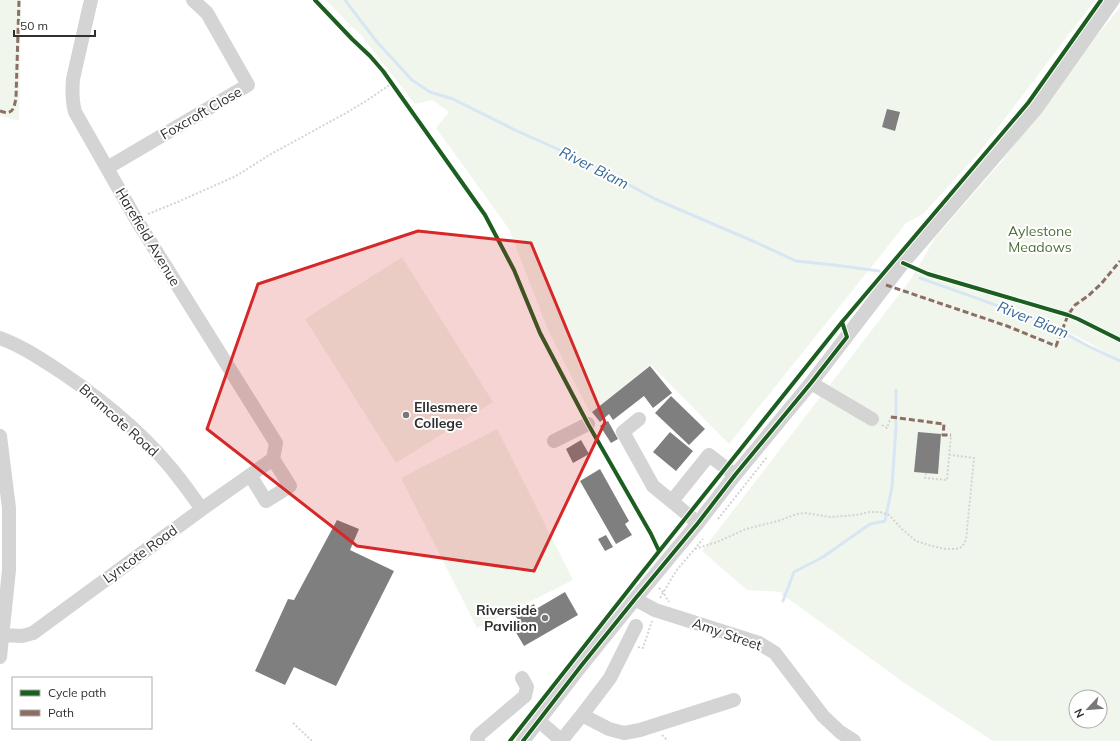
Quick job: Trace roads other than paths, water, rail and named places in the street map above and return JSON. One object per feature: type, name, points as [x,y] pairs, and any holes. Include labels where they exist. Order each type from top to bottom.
[{"type":"street","name":"Harefield Avenue","points":[[92,0],[73,79],[72,102],[75,112],[136,219],[276,443],[273,459]]},
{"type":"street","name":"Foxcroft Close","points":[[107,168],[248,86],[207,13],[193,0]]},
{"type":"street","points":[[524,741],[581,666],[698,524],[735,475],[811,383],[903,263],[1036,109],[1113,0]]},
{"type":"street","name":"Bramcote Road","points":[[0,338],[16,345],[42,360],[105,404],[160,456],[182,481],[202,509]]},
{"type":"street","points":[[811,383],[872,419]]},
{"type":"street","points":[[639,419],[623,432],[653,486],[698,524]]},
{"type":"street","points":[[554,441],[588,424]]},
{"type":"street","points":[[0,436],[9,508],[9,570],[0,656]]},
{"type":"street","points":[[672,501],[709,455],[735,475]]},
{"type":"street","points":[[250,475],[266,501],[290,486],[273,459]]},
{"type":"street","name":"Lyncote Road","points":[[3,635],[22,636],[32,633],[273,459]]},
{"type":"street","name":"Amy Street","points":[[635,599],[656,610],[759,643],[775,653],[823,716],[840,732],[854,741]]},
{"type":"street","points":[[539,722],[561,741],[610,678],[636,626]]},
{"type":"street","points":[[478,741],[477,738],[480,734],[525,696],[527,687],[522,678]]},
{"type":"street","points":[[582,715],[609,729],[624,733],[640,730],[734,700]]},
{"type":"waterway","name":"River Biam","points":[[345,0],[377,42],[412,80],[430,92],[453,99],[515,130],[593,165],[655,199],[796,261],[879,271]]},
{"type":"waterway","name":"River Biam","points":[[920,278],[1046,323],[1088,346],[1120,361]]},
{"type":"waterway","points":[[783,601],[794,572],[823,557],[870,524],[885,521],[892,487],[896,427],[896,390]]},
{"type":"place","name":"Ellesmere College","points":[[406,415]]},
{"type":"place","name":"Riverside Pavilion","points":[[545,618]]},
{"type":"park label","name":"Aylestone Meadows","points":[[1040,240]]}]
